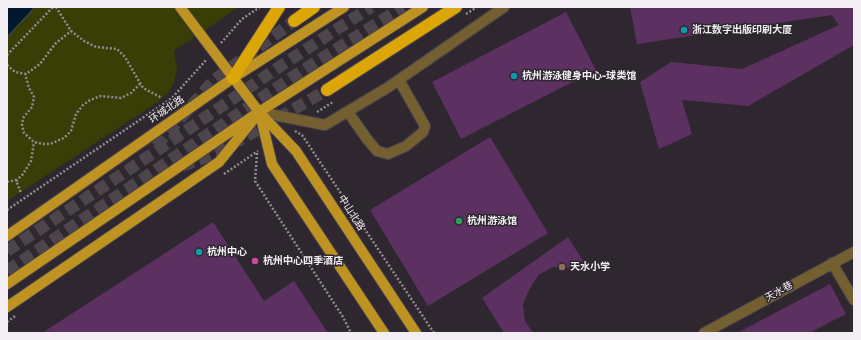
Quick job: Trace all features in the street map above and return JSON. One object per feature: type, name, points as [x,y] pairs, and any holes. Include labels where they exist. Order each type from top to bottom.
[{"type":"highway","points":[[233,78],[279,7]]},
{"type":"highway","points":[[294,21],[314,7]]},
{"type":"highway","points":[[327,90],[460,11]]},
{"type":"main road","name":"中山北路","points":[[180,7],[259,112],[296,151],[416,333]]},
{"type":"main road","name":"环城北路","points":[[7,236],[233,78],[344,7]]},
{"type":"main road","points":[[7,284],[259,112],[423,7]]},
{"type":"main road","name":"中山北路","points":[[259,112],[262,144],[272,164],[384,333]]},
{"type":"main road","points":[[7,307],[219,162],[259,112]]},
{"type":"street","points":[[259,112],[325,125],[399,80],[504,7]]},
{"type":"street","points":[[348,112],[377,151],[388,154],[406,146],[423,132],[425,126],[399,80]]},
{"type":"street","name":"天水巷","points":[[704,333],[854,252]]},
{"type":"street","points":[[832,263],[854,300]]},
{"type":"path","points":[[7,55],[54,7],[72,31],[84,41],[96,47],[117,49],[125,57],[143,88],[162,98]]},
{"type":"path","points":[[7,210],[172,98],[210,48],[242,19],[260,7]]},
{"type":"path","points":[[460,11],[477,7]]},
{"type":"path","points":[[7,65],[15,72],[26,74],[40,64],[55,44],[72,31]]},
{"type":"path","points":[[26,77],[29,88],[34,97],[32,107],[23,118],[22,125],[24,133],[34,142],[50,144],[64,138],[71,131],[76,114],[83,105],[90,100],[101,96],[121,98],[131,93],[140,84]]},
{"type":"path","points":[[281,136],[337,99]]},
{"type":"path","points":[[16,181],[23,174],[31,161],[34,142]]},
{"type":"path","points":[[220,177],[257,152],[262,144]]},
{"type":"path","points":[[262,144],[257,152],[255,181],[343,317],[351,333]]},
{"type":"path","points":[[7,182],[16,180],[21,193]]},
{"type":"path","points":[[7,322],[20,313]]},
{"type":"green space","points":[[35,7],[239,7],[174,51],[177,69],[174,83],[169,92],[158,102],[7,201],[7,37]]},
{"type":"water","points":[[7,7],[35,7],[7,37]]},
{"type":"building","points":[[630,7],[854,7],[854,45],[748,106],[682,100],[692,134],[659,149],[640,82],[671,62],[742,69],[839,25],[832,15],[637,44]]},
{"type":"building","name":"杭州游泳健身中心-球类馆","points":[[566,12],[596,70],[461,139],[432,82]]},
{"type":"building","name":"杭州游泳馆","points":[[490,137],[548,233],[428,306],[370,210]]},
{"type":"building","name":"杭州中心","points":[[213,222],[264,301],[294,281],[328,333],[42,333]]},
{"type":"building","points":[[568,237],[583,261],[568,268],[553,267],[538,275],[523,304],[525,321],[533,333],[504,333],[482,298]]},
{"type":"building","points":[[830,284],[846,314],[809,333],[737,333]]},
{"type":"tunnel","points":[[7,251],[282,65],[371,7]]},
{"type":"tunnel","points":[[7,271],[294,76],[403,7]]},
{"type":"tunnel","points":[[156,146],[214,80],[294,21]]},
{"type":"tunnel","points":[[182,166],[217,153],[327,90]]},
{"type":"place","name":"浙江数字出版印刷大厦","points":[[684,30]]},
{"type":"place","name":"杭州游泳健身中心-球类馆","points":[[514,76]]},
{"type":"place","name":"杭州游泳馆","points":[[459,221]]},
{"type":"place","name":"杭州中心","points":[[199,252]]},
{"type":"place","name":"杭州中心四季酒店","points":[[255,261]]},
{"type":"place","name":"天水小学","points":[[562,267]]}]
